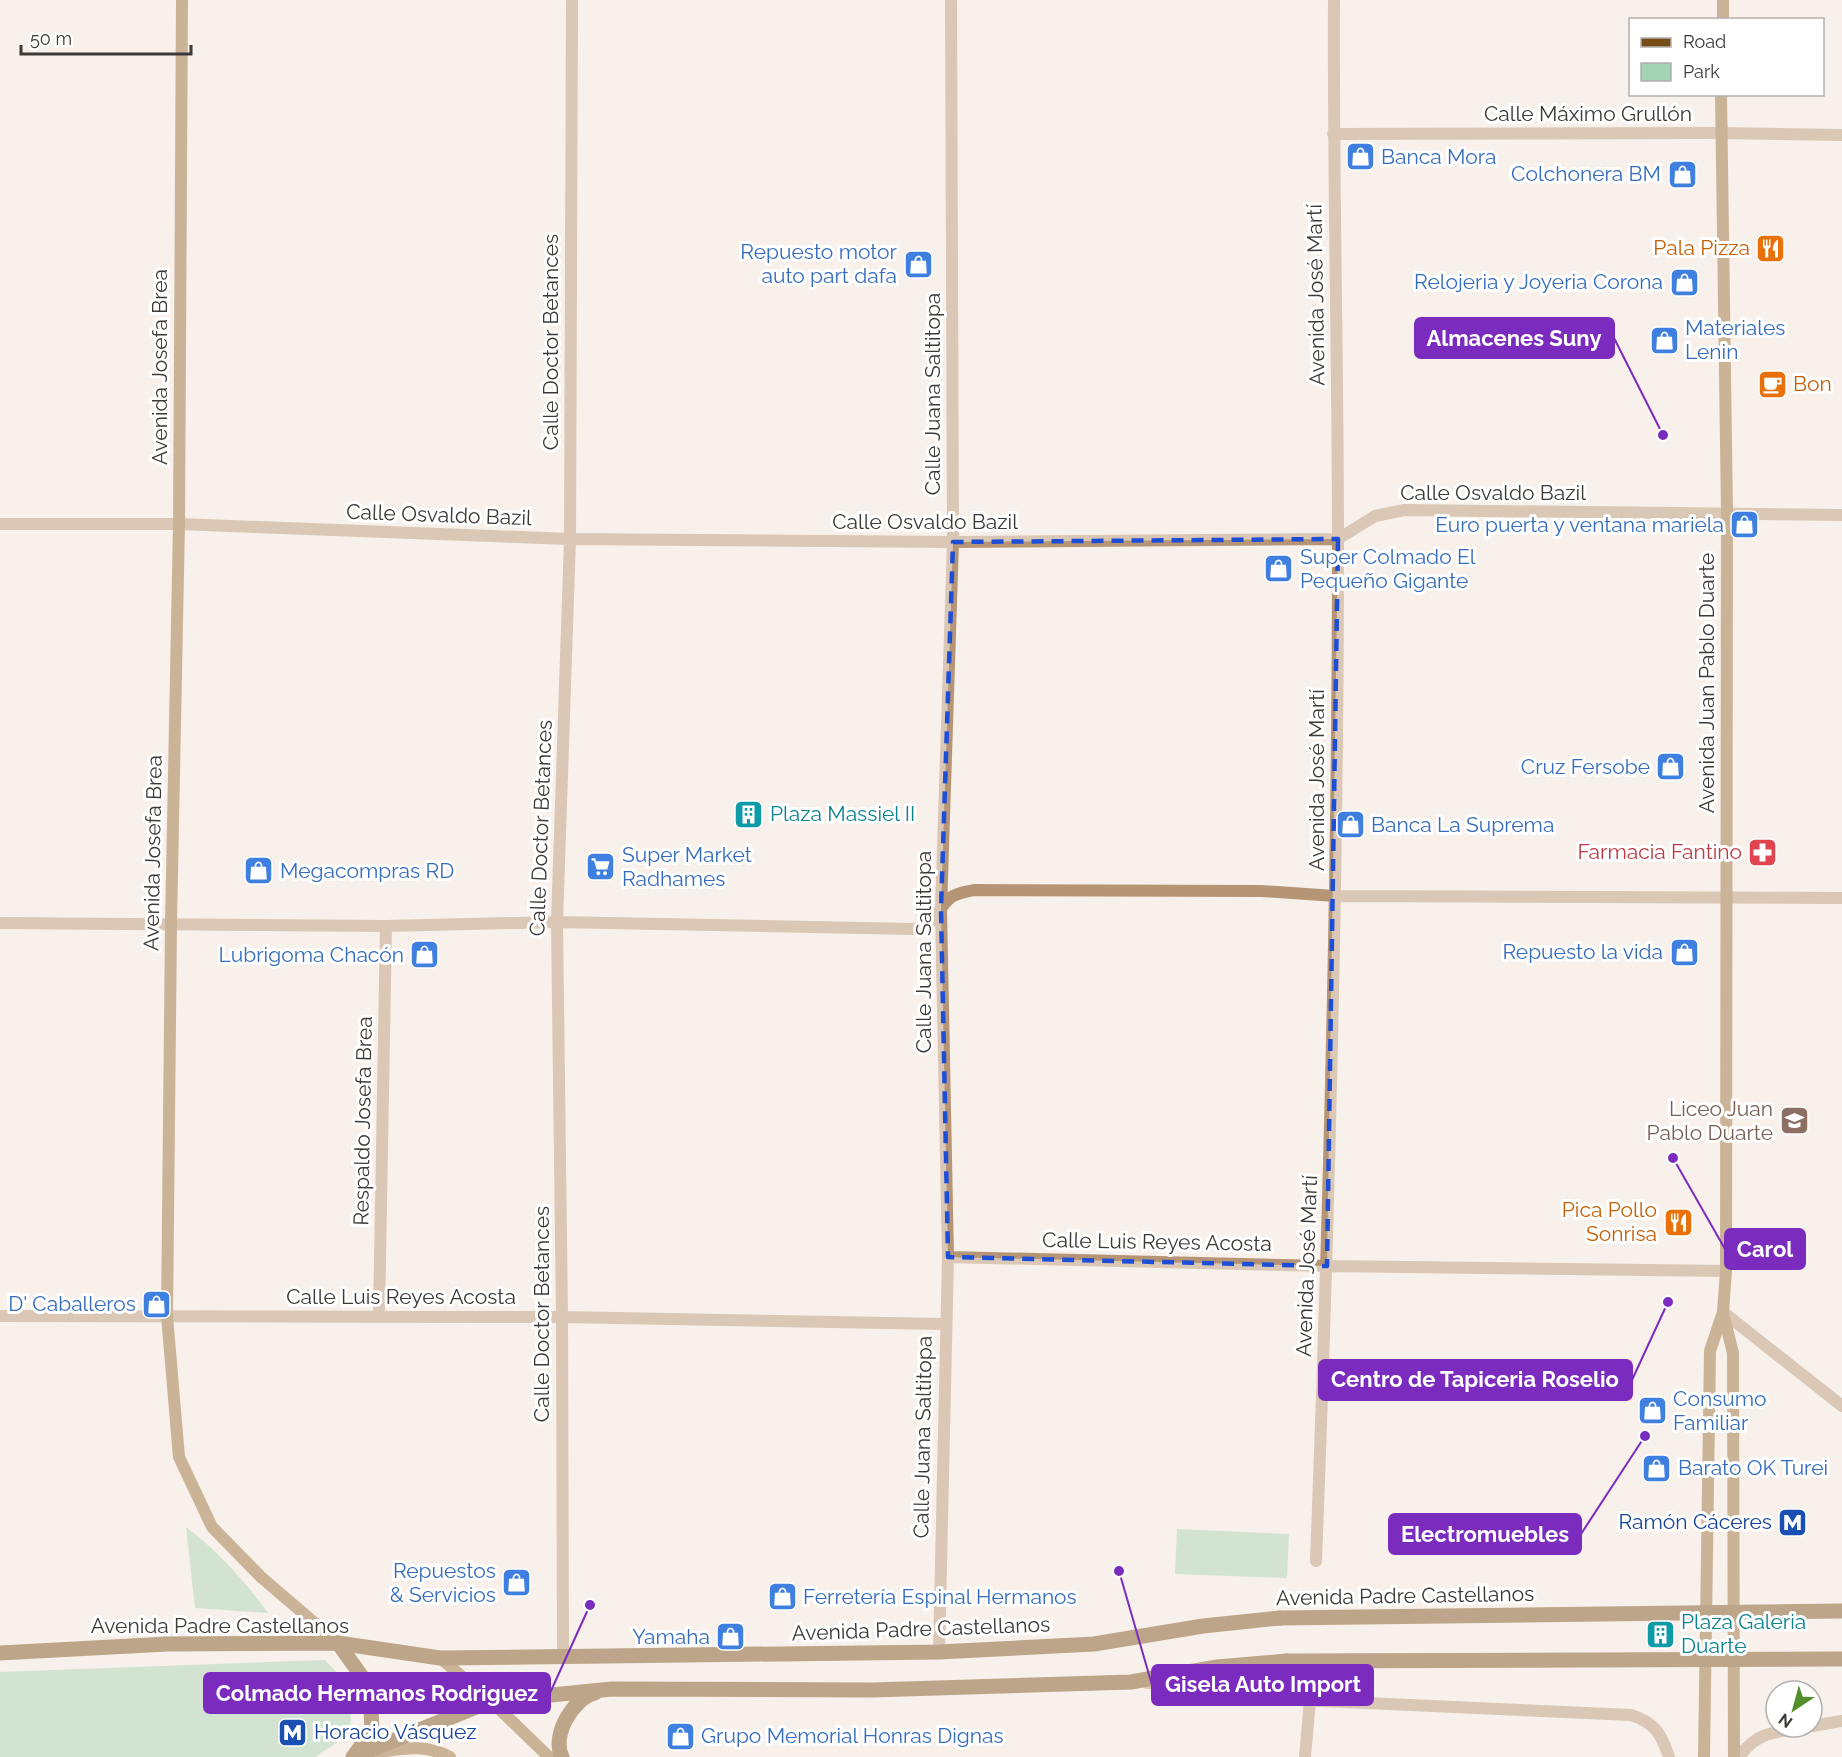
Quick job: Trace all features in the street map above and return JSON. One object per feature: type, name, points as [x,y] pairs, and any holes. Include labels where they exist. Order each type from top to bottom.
[{"type":"main road","name":"Avenida Josefa Brea","points":[[182,0],[179,524],[171,924],[167,1316],[179,1457],[212,1527],[261,1577],[338,1643]]},
{"type":"main road","points":[[1723,0],[1723,18]]},
{"type":"main road","name":"Avenida Juan Pablo Duarte","points":[[1721,96],[1727,513],[1726,1271],[1723,1312]]},
{"type":"main road","points":[[1704,1757],[1710,1351],[1723,1312]]},
{"type":"main road","points":[[1723,1312],[1733,1353],[1734,1757]]},
{"type":"main road","name":"Avenida Padre Castellanos","points":[[0,1653],[167,1644],[338,1643],[440,1658],[939,1652],[1094,1644],[1203,1626],[1280,1618],[1842,1611]]},
{"type":"main road","points":[[338,1643],[370,1688],[372,1731],[354,1756]]},
{"type":"main road","points":[[440,1658],[491,1701],[549,1757]]},
{"type":"main road","points":[[354,1756],[491,1701],[612,1689],[872,1690],[1131,1682],[1217,1667],[1287,1661],[1842,1659]]},
{"type":"main road","points":[[562,1757],[558,1750],[559,1733],[579,1700],[590,1694],[612,1689]]},
{"type":"main road","points":[[354,1756],[416,1746],[441,1752],[450,1757]]},
{"type":"street","name":"Calle Doctor Betances","points":[[562,1656],[562,1317],[557,922],[570,539],[572,0]]},
{"type":"street","name":"Calle Juana Saltitopa","points":[[939,1652],[948,1257],[941,909],[953,542],[951,0]]},
{"type":"street","name":"Avenida José Martí","points":[[1316,1561],[1327,1266],[1335,896],[1338,539],[1333,134],[1334,0]]},
{"type":"street","name":"Calle Máximo Grullón","points":[[1333,134],[1842,135]]},
{"type":"street","name":"Calle Osvaldo Bazil","points":[[0,524],[179,524],[570,539],[953,542],[1338,539],[1375,516],[1404,510],[1842,515]]},
{"type":"street","points":[[0,923],[386,926],[557,922],[913,929],[923,928],[932,923],[949,898],[974,890],[1261,891],[1335,896],[1842,898]]},
{"type":"street","name":"Respaldo Josefa Brea","points":[[379,1317],[386,926]]},
{"type":"street","name":"Calle Luis Reyes Acosta","points":[[948,1257],[1327,1266],[1726,1271]]},
{"type":"street","points":[[1723,1312],[1842,1407]]},
{"type":"street","name":"Calle Luis Reyes Acosta","points":[[0,1316],[562,1317],[945,1324]]},
{"type":"street","points":[[1131,1682],[1224,1687],[1310,1700],[1631,1715],[1646,1720],[1656,1729],[1664,1741],[1669,1757]]},
{"type":"street","points":[[1305,1757],[1310,1700]]},
{"type":"street","points":[[1824,1724],[1842,1720]]},
{"type":"street","points":[[1739,1757],[1745,1747],[1764,1735]]},
{"type":"highlighted area","points":[[1338,539],[1327,1266],[948,1257],[941,909],[953,542]]},
{"type":"green space","points":[[186,1527],[230,1567],[268,1613],[195,1608]]},
{"type":"green space","points":[[1177,1529],[1289,1534],[1287,1578],[1175,1574]]},
{"type":"green space","points":[[325,1660],[352,1689],[350,1734],[315,1757],[0,1757],[0,1672]]},
{"type":"place","name":"Banca Mora","points":[[1360,157]]},
{"type":"place","name":"Colchonera BM","points":[[1682,174]]},
{"type":"place","name":"Pala Pizza","points":[[1771,248]]},
{"type":"place","name":"Repuesto motor auto part dafa","points":[[918,264]]},
{"type":"place","name":"Relojeria y Joyeria Corona","points":[[1684,282]]},
{"type":"place","name":"Materiales Lenin","points":[[1664,340]]},
{"type":"place","name":"Bon","points":[[1772,384]]},
{"type":"place","name":"Almacenes Suny","points":[[1663,435]]},
{"type":"place","name":"Euro puerta y ventana mariela","points":[[1745,525]]},
{"type":"place","name":"Super Colmado El Pequeño Gigante","points":[[1279,569]]},
{"type":"place","name":"Cruz Fersobe","points":[[1671,767]]},
{"type":"place","name":"Plaza Massiel II","points":[[749,814]]},
{"type":"place","name":"Banca La Suprema","points":[[1350,825]]},
{"type":"place","name":"Farmacia Fantino","points":[[1763,852]]},
{"type":"place","name":"Super Market Radhames","points":[[601,867]]},
{"type":"place","name":"Megacompras RD","points":[[259,871]]},
{"type":"place","name":"Repuesto la vida","points":[[1684,952]]},
{"type":"place","name":"Lubrigoma Chacón","points":[[425,955]]},
{"type":"place","name":"Liceo Juan Pablo Duarte","points":[[1794,1121]]},
{"type":"place","name":"Carol","points":[[1673,1158]]},
{"type":"place","name":"Pica Pollo Sonrisa","points":[[1678,1222]]},
{"type":"place","name":"Centro de Tapiceria Roselio","points":[[1668,1302]]},
{"type":"place","name":"D' Caballeros","points":[[157,1304]]},
{"type":"place","name":"Consumo Familiar","points":[[1652,1411]]},
{"type":"place","name":"Electromuebles","points":[[1645,1436]]},
{"type":"place","name":"Barato OK Turei","points":[[1657,1468]]},
{"type":"place","name":"Ramón Cáceres","points":[[1793,1522]]},
{"type":"place","name":"Gisela Auto Import","points":[[1119,1571]]},
{"type":"place","name":"Repuestos & Servicios","points":[[517,1583]]},
{"type":"place","name":"Ferretería Espinal Hermanos","points":[[782,1597]]},
{"type":"place","name":"Colmado Hermanos Rodriguez","points":[[590,1605]]},
{"type":"place","name":"Plaza Galeria Duarte","points":[[1660,1634]]},
{"type":"place","name":"Yamaha","points":[[731,1637]]},
{"type":"place","name":"Horacio Vásquez","points":[[293,1732]]},
{"type":"place","name":"Grupo Memorial Honras Dignas","points":[[680,1736]]}]
